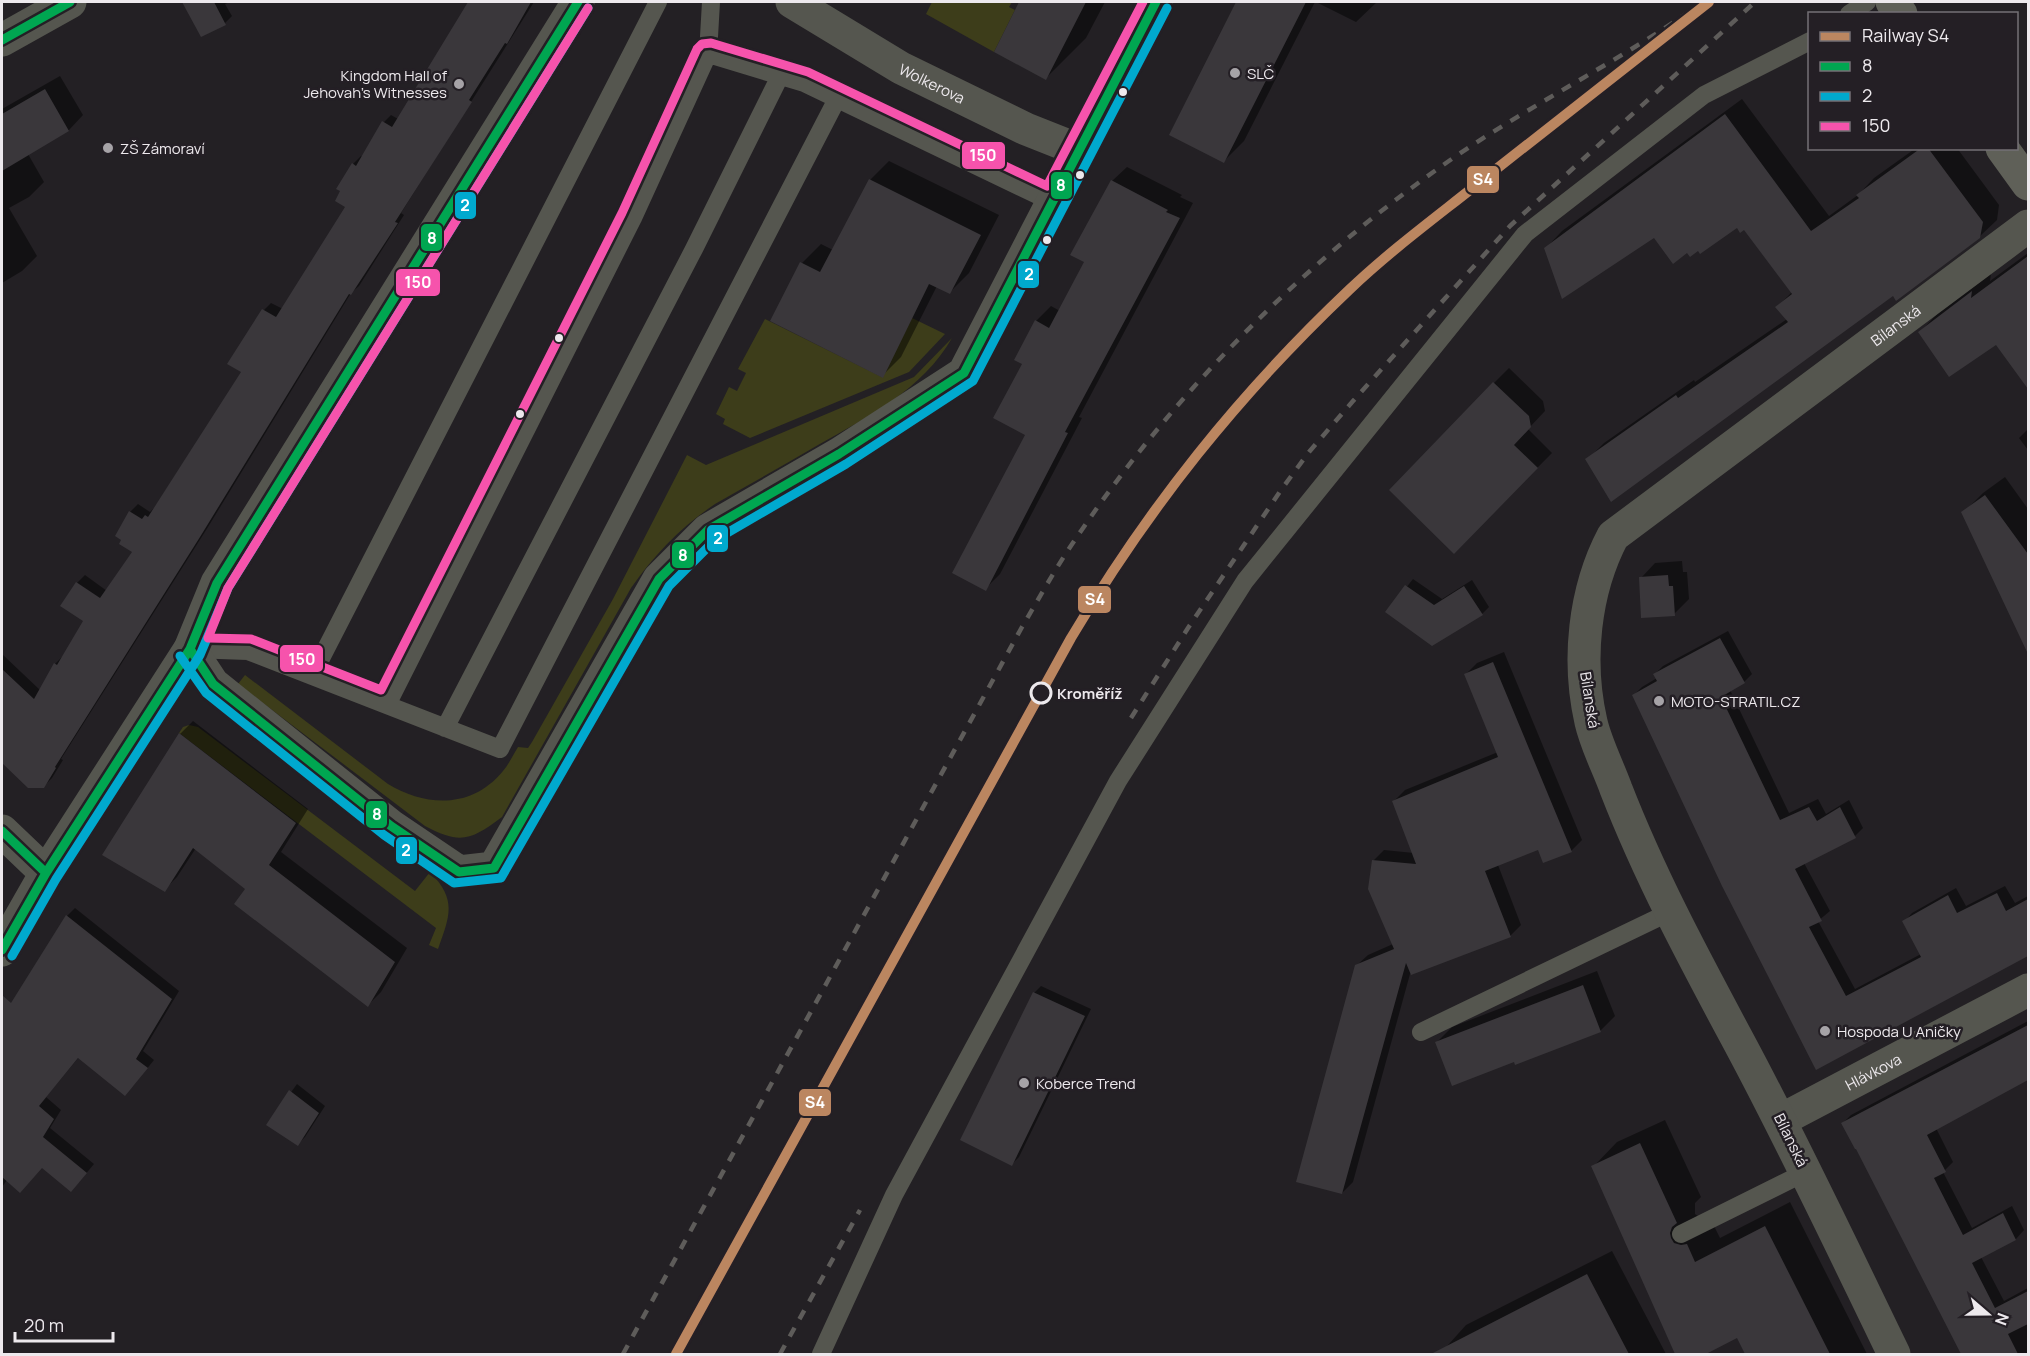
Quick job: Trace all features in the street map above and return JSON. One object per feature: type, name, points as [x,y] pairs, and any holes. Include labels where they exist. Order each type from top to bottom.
[{"type":"main road","points":[[2003,150],[2028,184]]},
{"type":"street","points":[[2,40],[70,2]]},
{"type":"street","points":[[2,950],[46,873],[190,649],[217,583],[578,2]]},
{"type":"street","name":"Wolkerova","points":[[792,2],[901,68],[1026,129],[1078,150]]},
{"type":"street","points":[[190,649],[213,684],[391,826],[459,873],[494,868],[659,579],[708,530],[839,454],[964,373],[1156,2]]},
{"type":"street","name":"Bílanská","points":[[1894,1354],[1781,1120],[1670,912],[1634,834],[1591,723],[1584,670],[1587,621],[1593,584],[1612,536],[2028,226]]},
{"type":"street","points":[[2,831],[46,873]]},
{"type":"street","name":"Hlávkova","points":[[1781,1120],[2028,990]]},
{"type":"lane","points":[[312,676],[658,2]]},
{"type":"lane","points":[[387,705],[633,218],[708,54],[711,2]]},
{"type":"lane","points":[[1852,12],[1867,2]]},
{"type":"lane","points":[[821,1354],[894,1195],[1118,780],[1245,581],[1525,234],[1704,95],[1808,41]]},
{"type":"lane","points":[[708,54],[804,83],[1052,202]]},
{"type":"lane","points":[[445,728],[694,249],[780,76]]},
{"type":"lane","points":[[190,649],[248,651],[500,749],[837,99]]},
{"type":"lane","points":[[1421,1032],[1670,912]]},
{"type":"lane","points":[[1681,1234],[1806,1172]]},
{"type":"shaded area","points":[[932,2],[1012,2],[1009,7],[1015,10],[994,52],[926,14]]},
{"type":"shaded area","points":[[912,318],[945,334],[909,372],[750,438],[723,424],[725,419],[716,414],[729,387],[737,391],[746,373],[738,369],[765,319],[882,377]]},
{"type":"shaded area","points":[[952,338],[926,372],[893,400],[856,424],[715,504],[669,542],[631,588],[502,817],[474,835],[457,838],[425,826],[238,684],[245,675],[388,784],[403,792],[433,800],[448,800],[463,798],[477,792],[503,771],[518,747],[528,748],[532,742],[613,599],[687,455],[706,465],[914,377]]},
{"type":"shaded area","points":[[189,725],[198,727],[415,891],[430,872],[444,891],[449,908],[446,927],[438,949],[429,945],[436,928],[179,733],[183,727]]},
{"type":"building","points":[[182,2],[214,2],[226,25],[201,37]]},
{"type":"building","points":[[468,2],[531,2],[507,44],[505,43],[469,100],[472,102],[395,222],[398,223],[351,295],[349,294],[44,788],[28,788],[2,763],[2,669],[34,699],[54,663],[57,665],[83,621],[60,606],[76,582],[100,598],[132,552],[119,544],[121,540],[115,536],[129,511],[142,519],[145,515],[148,517],[241,372],[227,364],[262,309],[276,317],[345,207],[335,201],[340,191],[336,189],[352,163],[356,166],[382,121],[392,127]]},
{"type":"building","points":[[1019,2],[1086,2],[1046,80],[994,52]]},
{"type":"building","name":"SLČ","points":[[1236,2],[1306,2],[1224,163],[1169,135]]},
{"type":"building","points":[[45,89],[69,131],[2,171],[2,114]]},
{"type":"building","points":[[1725,114],[1811,231],[1859,198],[1856,195],[1918,150],[1929,150],[1983,222],[1980,238],[1896,301],[1893,296],[1611,502],[1585,459],[1676,395],[1678,398],[1788,322],[1775,307],[1792,294],[1744,230],[1740,233],[1737,228],[1700,254],[1698,251],[1690,257],[1687,253],[1673,264],[1654,238],[1562,299],[1544,248]]},
{"type":"building","points":[[869,179],[981,235],[950,294],[929,284],[883,378],[770,321],[800,262],[820,272]]},
{"type":"building","points":[[1111,180],[1180,218],[1065,432],[1068,433],[986,591],[952,573],[1025,435],[993,418],[1022,364],[1014,360],[1035,320],[1049,328],[1084,262],[1070,255]]},
{"type":"building","points":[[2028,256],[2028,389],[1996,345],[1949,377],[1918,332],[1972,291],[1971,298]]},
{"type":"building","points":[[1493,382],[1529,416],[1531,427],[1514,445],[1538,468],[1454,554],[1389,490]]},
{"type":"building","points":[[1985,495],[2028,554],[2028,654],[1961,512]]},
{"type":"building","points":[[1668,575],[1669,586],[1673,586],[1675,616],[1641,618],[1639,577]]},
{"type":"building","points":[[1405,585],[1434,605],[1464,586],[1483,615],[1432,646],[1385,612]]},
{"type":"building","points":[[1720,638],[1745,683],[1721,697],[1780,820],[1809,807],[1817,821],[1840,807],[1856,838],[1795,869],[1822,921],[1809,927],[1846,996],[1921,957],[1902,921],[1948,895],[1957,913],[1997,893],[2006,911],[2028,899],[2028,956],[1816,1070],[1722,886],[1632,695],[1657,681],[1653,674]]},
{"type":"building","points":[[1493,662],[1572,852],[1543,863],[1538,850],[1485,871],[1511,937],[1411,975],[1406,963],[1342,1194],[1296,1182],[1355,965],[1394,949],[1368,889],[1372,860],[1416,864],[1392,801],[1498,757],[1464,674]]},
{"type":"building","points":[[179,733],[296,823],[269,865],[395,962],[368,1007],[234,904],[245,889],[193,848],[165,892],[102,855]]},
{"type":"building","points":[[66,915],[172,999],[136,1059],[148,1068],[125,1096],[78,1058],[39,1106],[54,1119],[43,1137],[87,1173],[71,1192],[42,1168],[20,1193],[2,1177],[2,995],[11,1003]]},
{"type":"building","points":[[1583,985],[1601,1032],[1452,1086],[1435,1042]]},
{"type":"building","points":[[1033,992],[1085,1016],[1012,1166],[960,1140]]},
{"type":"building","points":[[2028,1025],[2028,1080],[1927,1135],[1946,1172],[1934,1178],[1963,1235],[2003,1213],[2016,1240],[1972,1263],[1995,1308],[2028,1291],[2028,1324],[2008,1334],[2018,1354],[1961,1354],[1841,1123]]},
{"type":"building","points":[[289,1090],[319,1113],[298,1146],[266,1125]]},
{"type":"building","points":[[1640,1143],[1677,1223],[1672,1227],[1670,1233],[1674,1243],[1687,1244],[1695,1262],[1765,1226],[1830,1354],[1745,1354],[1737,1338],[1706,1354],[1675,1354],[1591,1166]]},
{"type":"building","points":[[1587,1274],[1629,1354],[1431,1354]]},
{"type":"railway","points":[[623,1354],[1022,627],[1073,543],[1120,477],[1162,424],[1206,373],[1253,325],[1352,234],[1405,193],[1489,134],[1643,42],[1703,2]]},
{"type":"railway","points":[[1131,718],[1188,628],[1281,490],[1309,452],[1353,401],[1510,226],[1755,2]]},
{"type":"railway","points":[[780,1354],[860,1210]]},
{"type":"rail line","name":"S4","points":[[676,1354],[1071,638],[1164,498],[1198,454],[1270,370],[1349,290],[1418,231],[1709,2]]},
{"type":"transit line","name":"8","points":[[2,40],[70,2]]},
{"type":"transit line","name":"8","points":[[2,950],[46,873],[190,649],[217,583],[578,2]]},
{"type":"transit line","name":"150","points":[[588,8],[228,588],[208,638],[251,639],[381,690],[622,213],[697,49],[702,44],[711,43],[808,72],[1047,186],[1143,2]]},
{"type":"transit line","name":"8","points":[[190,649],[213,684],[391,826],[459,872],[494,868],[659,579],[708,530],[839,454],[964,373],[1156,2]]},
{"type":"transit line","name":"2","points":[[12,956],[56,879],[200,655],[228,588],[588,8]]},
{"type":"transit line","name":"2","points":[[180,656],[206,693],[384,835],[454,883],[501,878],[669,586],[715,540],[846,464],[973,381],[1167,8]]},
{"type":"transit line","name":"8","points":[[2,831],[46,873]]},
{"type":"place","name":"SLČ","points":[[1235,73]]},
{"type":"place","name":"Kingdom Hall of Jehovah's Witnesses","points":[[459,84]]},
{"type":"place","name":"ZŠ Zámoraví","points":[[108,148]]},
{"type":"place","name":"Kroměříž","points":[[1041,693]]},
{"type":"place","name":"MOTO-STRATIL.CZ","points":[[1659,701]]},
{"type":"place","name":"Hospoda U Aničky","points":[[1825,1031]]},
{"type":"place","name":"Koberce Trend","points":[[1024,1083]]}]
